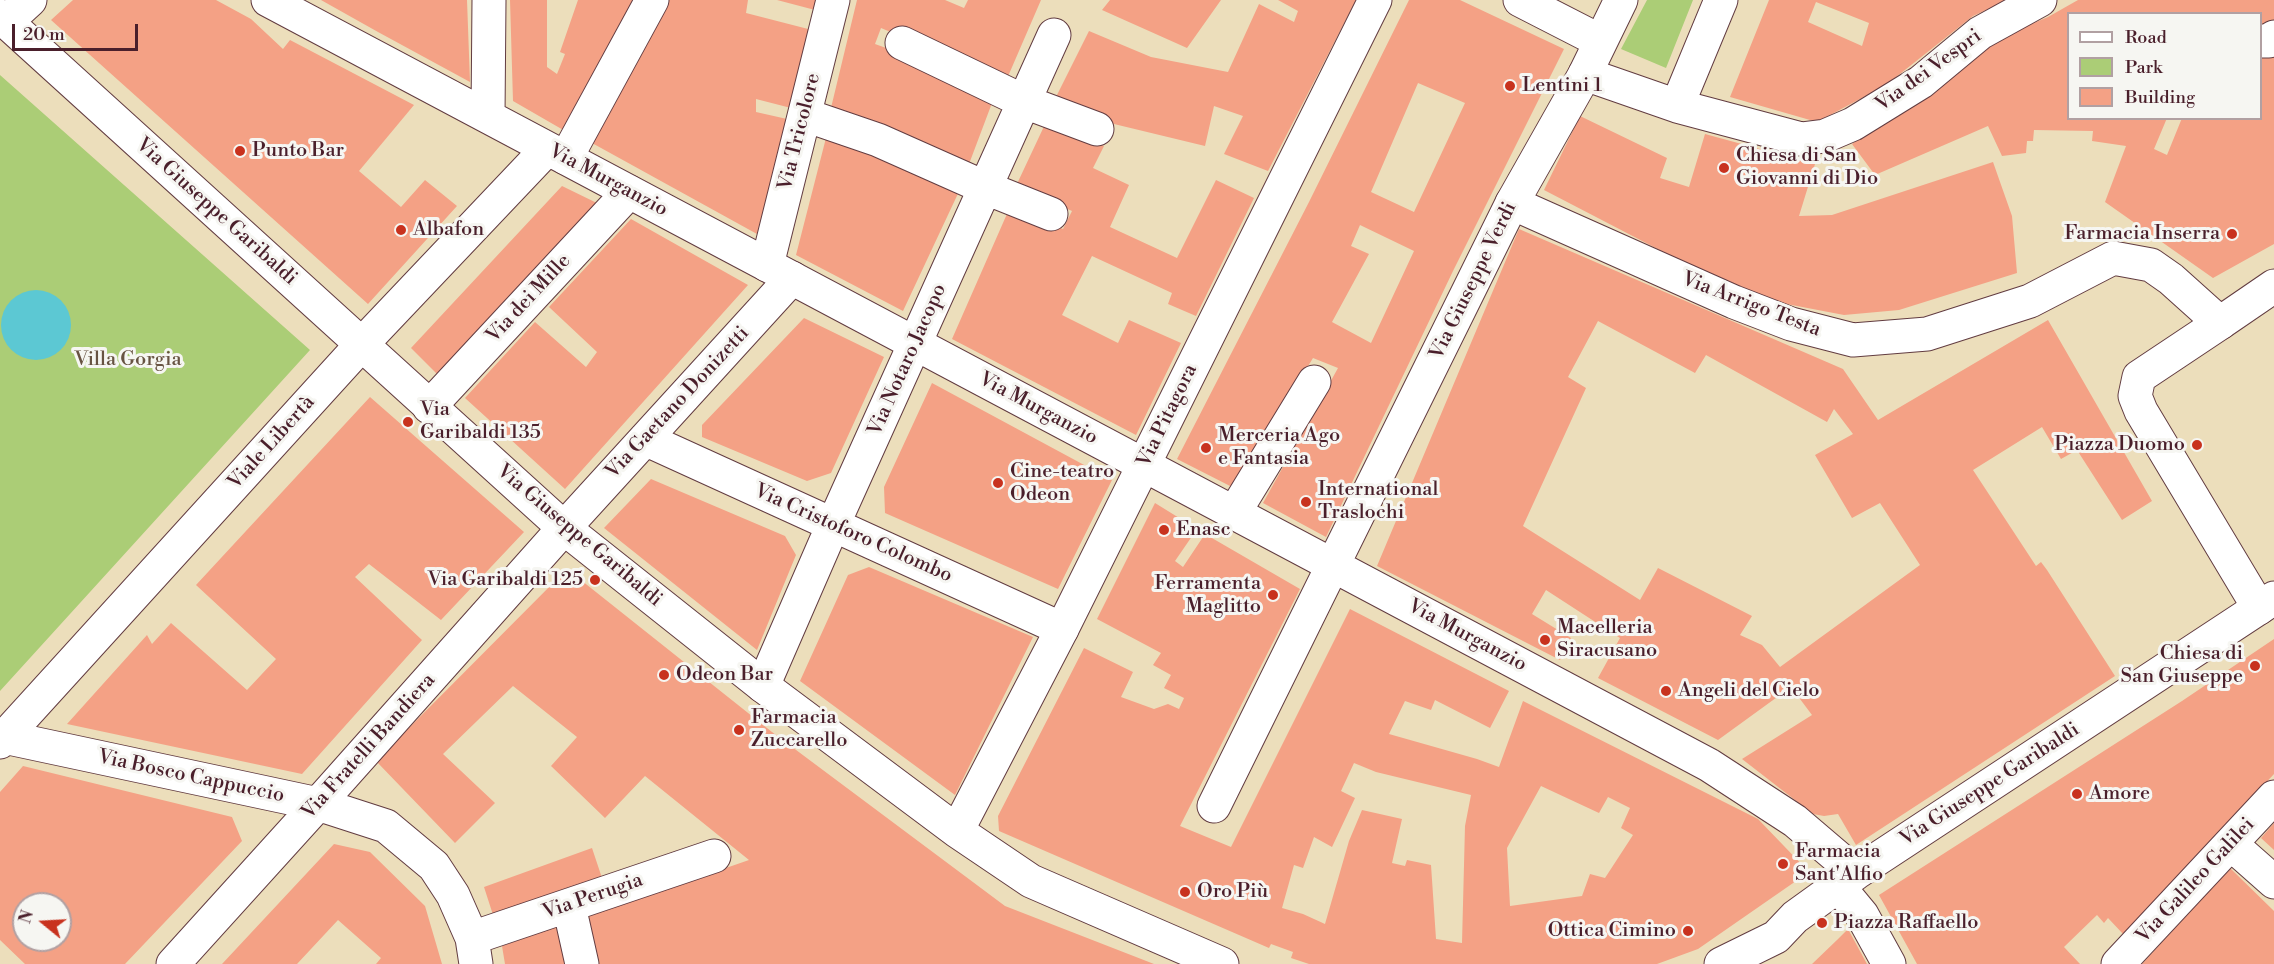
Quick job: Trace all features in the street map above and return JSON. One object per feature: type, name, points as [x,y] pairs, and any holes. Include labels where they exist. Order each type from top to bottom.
[{"type":"street","points":[[2,22],[30,0]]},
{"type":"street","name":"Via Murganzio","points":[[268,0],[1709,765],[1795,821],[1847,879],[1862,915],[1889,964]]},
{"type":"street","points":[[488,116],[489,0]]},
{"type":"street","name":"Viale Libertà","points":[[2,740],[362,345],[557,153],[652,0]]},
{"type":"street","name":"Via Tricolore","points":[[780,272],[805,115],[833,0]]},
{"type":"street","name":"Via Pitagora","points":[[957,831],[1062,629],[1375,0]]},
{"type":"street","points":[[1520,0],[1600,41]]},
{"type":"street","name":"Via Giuseppe Verdi","points":[[1214,806],[1512,203],[1585,74],[1621,0]]},
{"type":"street","points":[[1677,106],[1721,0]]},
{"type":"street","name":"Via dei Vespri","points":[[1585,74],[1677,106],[1801,139],[1825,136],[1853,124],[1921,82],[1980,33],[2040,0]]},
{"type":"street","name":"Via Giuseppe Garibaldi","points":[[2,22],[564,528],[763,686],[957,831],[1031,881],[1222,964]]},
{"type":"street","name":"Via Notaro Jacopo","points":[[763,686],[1054,35]]},
{"type":"street","points":[[902,43],[1025,102],[1097,129]]},
{"type":"street","points":[[805,115],[878,140],[1051,214]]},
{"type":"street","name":"Via dei Mille","points":[[429,407],[629,192]]},
{"type":"street","name":"Via Arrigo Testa","points":[[1512,203],[1734,302],[1791,324],[1853,340],[1927,334],[2030,302],[2113,258],[2151,265],[2171,279],[2220,323]]},
{"type":"street","name":"Via Gaetano Donizetti","points":[[564,528],[645,440],[780,272]]},
{"type":"street","points":[[2267,603],[2141,411],[2135,396],[2139,377],[2274,286]]},
{"type":"street","points":[[1234,513],[1314,382]]},
{"type":"street","name":"Via Cristoforo Colombo","points":[[645,440],[1062,629]]},
{"type":"street","name":"Via Fratelli Bandiera","points":[[172,964],[564,528]]},
{"type":"street","name":"Via Giuseppe Garibaldi","points":[[1721,964],[1776,937],[1795,917],[1847,879],[2267,603]]},
{"type":"street","name":"Via Bosco Cappuccio","points":[[2,740],[318,804],[386,826],[434,866],[453,896],[474,951]]},
{"type":"street","name":"Via Galileo Galilei","points":[[2118,964],[2274,797]]},
{"type":"street","points":[[2231,844],[2274,882]]},
{"type":"street","name":"Via Perugia","points":[[474,951],[569,906],[714,856]]},
{"type":"street","points":[[569,906],[582,964]]},
{"type":"street","points":[[1755,964],[1776,937]]},
{"type":"green space","points":[[1647,0],[1693,0],[1666,68],[1621,49]]},
{"type":"green space","name":"Villa Gorgia","points":[[0,75],[310,350],[0,691]]},
{"type":"water","points":[[36,290],[49,293],[61,300],[68,312],[71,325],[68,338],[61,350],[49,357],[36,360],[23,357],[11,350],[4,338],[1,325],[4,312],[11,300],[23,293]]},
{"type":"building","points":[[73,0],[216,0],[251,19],[283,49],[290,40],[414,105],[359,171],[401,207],[425,180],[457,206],[368,304],[51,20]]},
{"type":"building","points":[[321,0],[467,0],[470,82],[378,32]]},
{"type":"building","points":[[510,0],[547,0],[547,67],[557,74],[565,54],[560,52],[578,0],[638,0],[565,131],[513,101]]},
{"type":"building","points":[[667,0],[748,0],[746,13],[812,30],[791,108],[756,99],[756,112],[787,119],[757,234],[592,143]]},
{"type":"building","points":[[777,0],[818,0],[815,10]]},
{"type":"building","points":[[857,0],[945,0],[964,8],[968,0],[1041,0],[1006,81],[881,28],[875,44],[914,58],[995,95],[969,164],[830,112]]},
{"type":"building","points":[[1110,0],[1221,0],[1187,48],[1102,10]]},
{"type":"building","points":[[1278,0],[1356,0],[1268,171],[1224,154],[1243,116],[1214,106],[1205,146],[1114,124],[1055,99],[1089,31],[1151,57],[1228,72],[1259,4],[1294,22],[1298,11]]},
{"type":"building","points":[[1409,0],[1460,0],[1564,49],[1453,271],[1326,537],[1263,503],[1338,368],[1313,358],[1234,488],[1177,459],[1309,202]],"holes":[[[1418,83],[1465,103],[1414,212],[1371,192]],[[1360,225],[1414,251],[1371,343],[1332,322],[1369,254],[1351,246]]]},
{"type":"building","points":[[1769,0],[2008,0],[1973,16],[1886,85],[1817,122],[1730,97]],"holes":[[[1816,2],[1869,23],[1862,46],[1808,22]]]},
{"type":"building","points":[[2078,0],[2274,0],[2272,31],[2262,31],[2262,12],[2067,12],[2067,120],[2166,120],[2154,149],[2167,155],[2181,120],[2262,120],[2262,52],[2274,53],[2274,244],[2213,278],[2105,202],[2126,146],[2092,141],[2093,131],[2034,130],[2033,141],[2027,141],[2026,153],[2002,156],[1988,126],[1875,175],[1852,144],[1996,39],[2048,17]]},
{"type":"building","points":[[1580,116],[1667,158],[1660,178],[1689,187],[1705,134],[1815,164],[1799,216],[1832,215],[1993,162],[2012,216],[2017,273],[1899,310],[1844,315],[1771,301],[1727,285],[1544,190]]},
{"type":"building","points":[[1047,120],[1104,146],[1093,168],[1129,185],[1110,227],[1177,258],[1216,180],[1254,198],[1196,316],[1168,304],[1172,293],[1092,256],[1062,315],[1118,343],[1129,320],[1181,343],[1136,435],[952,339],[1010,207],[1063,229],[1072,211],[1016,186]]},
{"type":"building","points":[[827,134],[962,185],[903,311],[796,255]]},
{"type":"building","points":[[562,186],[601,205],[440,377],[411,348]]},
{"type":"building","points":[[631,219],[748,285],[565,489],[465,398],[535,322],[586,367],[597,352],[549,307]]},
{"type":"building","points":[[1519,229],[1843,369],[1878,420],[2048,320],[2152,501],[2122,520],[2077,450],[2061,459],[2042,427],[1973,470],[2036,566],[2041,562],[2047,570],[2115,676],[1856,845],[1838,814],[1824,816],[1813,814],[1742,759],[1812,715],[1791,687],[1718,740],[1598,678],[1620,638],[1546,590],[1532,614],[1571,638],[1560,660],[1377,566]],"holes":[[[1598,321],[1695,373],[1706,355],[1827,422],[1834,409],[1853,434],[1815,455],[1852,518],[1880,503],[1920,565],[1780,667],[1762,645],[1740,635],[1752,616],[1658,568],[1640,600],[1523,526],[1586,388],[1568,377]]]},
{"type":"building","points":[[804,318],[884,357],[831,473],[807,481],[702,437],[702,425]]},
{"type":"building","name":"Cine-teatro Odeon","points":[[932,383],[1112,480],[1058,589],[885,513],[884,487]]},
{"type":"building","points":[[370,397],[524,532],[441,620],[369,564],[355,577],[422,640],[302,774],[67,724],[147,635],[152,644],[171,623],[247,690],[276,659],[196,585]]},
{"type":"building","points":[[651,479],[785,536],[796,555],[757,650],[604,528]]},
{"type":"building","points":[[1155,503],[1197,529],[1175,561],[1183,567],[1205,534],[1300,589],[1180,826],[1231,847],[1350,609],[1509,691],[1490,728],[1435,700],[1431,710],[1405,701],[1389,734],[1499,767],[1523,701],[1758,819],[1809,872],[1698,949],[1657,964],[1309,964],[1291,958],[1293,952],[1271,944],[1269,948],[999,831],[998,816],[1084,648],[1133,672],[1121,697],[1154,709],[1168,704],[1179,709],[1184,698],[1164,688],[1171,675],[1153,665],[1161,653],[1097,619]],"holes":[[[1354,763],[1376,772],[1471,795],[1465,826],[1462,943],[1436,939],[1431,865],[1407,860],[1405,866],[1392,863],[1402,819],[1362,810],[1349,841],[1325,924],[1282,908],[1294,865],[1303,868],[1314,837],[1332,847],[1355,798],[1341,791]],[[1541,786],[1599,813],[1608,797],[1630,808],[1621,828],[1633,835],[1605,878],[1590,874],[1582,896],[1510,906],[1507,848]]]},
{"type":"building","points":[[869,567],[1033,637],[955,795],[800,681],[848,575]]},
{"type":"building","points":[[567,569],[772,732],[1005,906],[1154,964],[594,964],[582,918],[749,860],[645,776],[605,818],[551,766],[577,737],[513,686],[443,754],[495,803],[455,843],[376,761]]},
{"type":"building","points":[[2274,639],[2274,774],[2124,935],[2108,918],[2104,923],[2097,915],[2064,947],[2080,964],[1917,964],[1879,895],[2182,701]]},
{"type":"building","points":[[23,766],[232,817],[242,841],[125,964],[25,964],[12,952],[72,952],[72,892],[12,892],[12,952],[0,940],[0,792]]},
{"type":"building","points":[[2274,823],[2274,850],[2261,838]]},
{"type":"building","points":[[334,844],[370,852],[425,906],[442,964],[376,964],[381,958],[338,920],[297,964],[222,964]]},
{"type":"building","points":[[592,848],[603,881],[494,918],[484,887]]},
{"type":"building","points":[[2230,868],[2274,911],[2274,964],[2142,964]]},
{"type":"building","points":[[566,923],[575,964],[505,964],[502,946]]},
{"type":"building","points":[[1848,929],[1867,964],[1812,964],[1837,940]]},
{"type":"place","name":"Lentini 1","points":[[1510,86]]},
{"type":"place","name":"Punto Bar","points":[[240,151]]},
{"type":"place","name":"Chiesa di San Giovanni di Dio","points":[[1724,168]]},
{"type":"place","name":"Albafon","points":[[401,230]]},
{"type":"place","name":"Farmacia Inserra","points":[[2232,234]]},
{"type":"place","name":"Via Garibaldi 135","points":[[408,422]]},
{"type":"place","name":"Piazza Duomo","points":[[2197,445]]},
{"type":"place","name":"Merceria Ago e Fantasia","points":[[1206,448]]},
{"type":"place","name":"Cine-teatro Odeon","points":[[998,483]]},
{"type":"place","name":"International Traslochi","points":[[1306,502]]},
{"type":"place","name":"Enasc","points":[[1164,530]]},
{"type":"place","name":"Via Garibaldi 125","points":[[595,580]]},
{"type":"place","name":"Ferramenta Maglitto","points":[[1273,595]]},
{"type":"place","name":"Macelleria Siracusano","points":[[1545,640]]},
{"type":"place","name":"Chiesa di San Giuseppe","points":[[2255,666]]},
{"type":"place","name":"Odeon Bar","points":[[664,675]]},
{"type":"place","name":"Angeli del Cielo","points":[[1666,691]]},
{"type":"place","name":"Farmacia Zuccarello","points":[[739,730]]},
{"type":"place","name":"Amore","points":[[2077,794]]},
{"type":"place","name":"Farmacia Sant'Alfio","points":[[1783,864]]},
{"type":"place","name":"Oro Più","points":[[1185,892]]},
{"type":"place","name":"Piazza Raffaello","points":[[1822,923]]},
{"type":"place","name":"Ottica Cimino","points":[[1688,931]]}]
